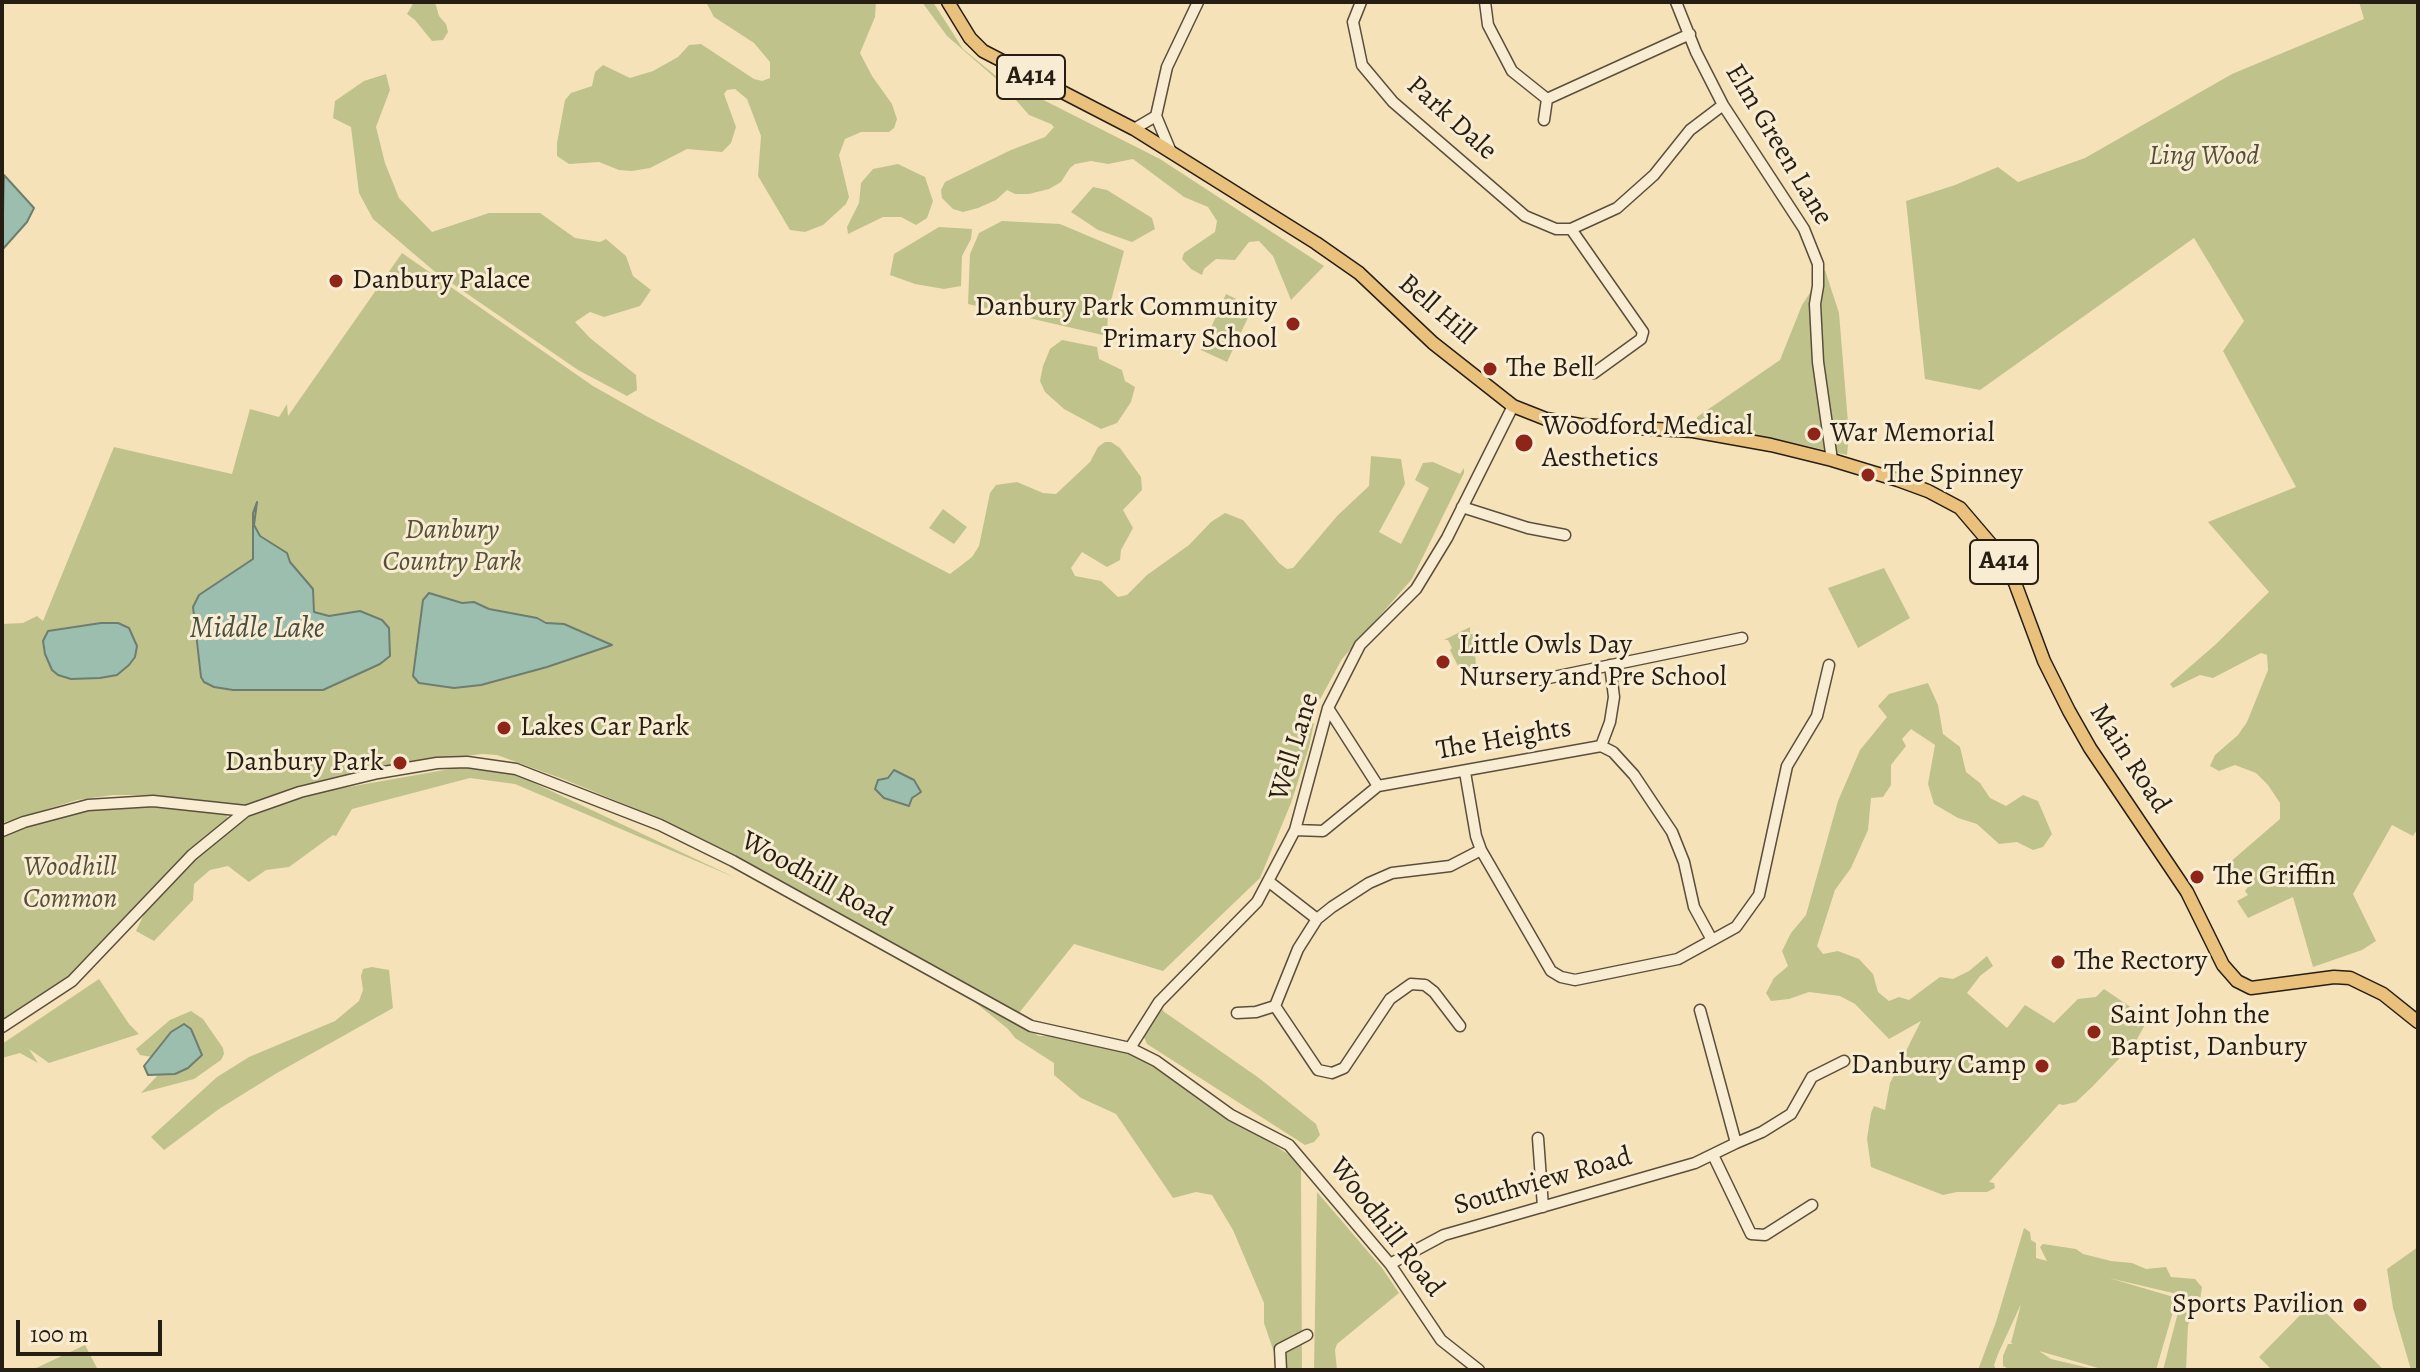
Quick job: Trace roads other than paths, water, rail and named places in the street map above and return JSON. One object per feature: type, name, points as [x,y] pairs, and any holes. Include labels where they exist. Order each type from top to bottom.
[{"type":"main road","name":"A414","points":[[948,2],[970,38],[983,51],[1134,129]]},
{"type":"main road","name":"Bell Hill","points":[[1134,129],[1359,273],[1433,343],[1513,406],[1546,419],[1580,425],[1693,431],[1832,460]]},
{"type":"main road","name":"Main Road","points":[[1832,460],[1928,491],[1960,508],[2001,556],[2015,583],[2044,661],[2090,748],[2187,892],[2223,965],[2237,981],[2251,988],[2334,977],[2350,978],[2383,994],[2418,1022]]},
{"type":"street","points":[[1171,152],[1156,116],[1167,67],[1198,2]]},
{"type":"street","name":"Park Dale","points":[[1361,2],[1353,22],[1362,65],[1393,102],[1525,216],[1556,229],[1571,229]]},
{"type":"street","points":[[1485,2],[1488,25],[1512,71],[1547,99]]},
{"type":"street","name":"Elm Green Lane","points":[[1676,2],[1696,52],[1723,105],[1804,229],[1818,264],[1815,304],[1818,362],[1832,460]]},
{"type":"street","points":[[1547,99],[1690,34]]},
{"type":"street","points":[[1544,120],[1547,99]]},
{"type":"street","points":[[1594,373],[1641,339],[1643,332],[1571,229],[1617,208],[1654,175],[1690,130],[1723,105]]},
{"type":"street","points":[[1134,129],[1156,116]]},
{"type":"street","name":"Well Lane","points":[[1130,1048],[1159,1002],[1257,902],[1295,830],[1328,708],[1360,645],[1416,589],[1513,406]]},
{"type":"street","points":[[1462,507],[1528,528],[1565,535]]},
{"type":"street","points":[[1539,680],[1742,638]]},
{"type":"street","points":[[1601,746],[1610,722],[1614,697],[1610,665]]},
{"type":"street","points":[[1465,772],[1481,850],[1551,971],[1575,980],[1678,959],[1736,927],[1759,895],[1787,766],[1817,716],[1829,665]]},
{"type":"street","points":[[1295,830],[1323,831],[1378,786],[1328,708]]},
{"type":"street","name":"The Heights","points":[[1378,786],[1601,746],[1613,752],[1634,775],[1672,832],[1684,862],[1694,907],[1712,940]]},
{"type":"street","name":"Woodhill Road","points":[[2,831],[37,818],[100,804],[153,801],[246,811],[300,792],[378,773],[437,763],[490,764],[516,769],[660,825],[733,861],[1031,1026],[1130,1048],[1156,1061],[1231,1115],[1289,1145],[1390,1264],[1441,1340],[1479,1370]]},
{"type":"street","points":[[2,1027],[72,981],[192,855],[246,811]]},
{"type":"street","points":[[1275,1006],[1298,949],[1317,919],[1369,883],[1392,873],[1450,866],[1481,850]]},
{"type":"street","points":[[1268,881],[1317,919]]},
{"type":"street","points":[[1275,1006],[1318,1070],[1332,1073],[1344,1068],[1390,999],[1411,984],[1425,985],[1434,992],[1460,1026]]},
{"type":"street","points":[[1237,1013],[1256,1012],[1275,1006]]},
{"type":"street","points":[[1700,1010],[1736,1143]]},
{"type":"street","name":"Southview Road","points":[[1390,1264],[1444,1235],[1695,1163],[1713,1155],[1791,1114],[1812,1077],[1844,1061]]},
{"type":"street","points":[[1538,1138],[1543,1207]]},
{"type":"street","points":[[1713,1155],[1751,1234],[1765,1235],[1812,1205]]},
{"type":"street","points":[[1281,1370],[1280,1349],[1307,1335]]},
{"type":"water","points":[[4,175],[34,208],[27,222],[2,250]]},
{"type":"water","name":"Middle Lake","points":[[257,502],[254,525],[260,536],[287,553],[290,562],[313,589],[314,612],[329,616],[360,611],[382,620],[389,628],[390,656],[380,664],[323,690],[233,690],[204,682],[193,607],[199,595],[253,559],[253,513]]},
{"type":"water","points":[[429,593],[537,618],[546,623],[564,624],[612,645],[481,685],[454,688],[419,683],[413,676],[423,600]]},
{"type":"water","points":[[118,623],[129,628],[137,646],[135,657],[129,665],[117,675],[100,678],[71,679],[52,670],[43,641],[48,631]]},
{"type":"water","points":[[894,770],[914,780],[921,792],[912,798],[909,806],[884,798],[875,789],[878,780],[888,778]]},
{"type":"water","points":[[184,1024],[191,1029],[202,1055],[188,1068],[175,1074],[148,1075],[144,1066],[171,1032]]},
{"type":"place","name":"Danbury Palace","points":[[336,281]]},
{"type":"place","name":"Danbury Park Community Primary School","points":[[1293,324]]},
{"type":"place","name":"The Bell","points":[[1490,369]]},
{"type":"place","name":"War Memorial","points":[[1814,434]]},
{"type":"place","name":"Woodford Medical Aesthetics","points":[[1524,443]]},
{"type":"place","name":"The Spinney","points":[[1868,475]]},
{"type":"place","name":"Little Owls Day Nursery and Pre School","points":[[1443,662]]},
{"type":"place","name":"Lakes Car Park","points":[[504,728]]},
{"type":"place","name":"Danbury Park","points":[[400,763]]},
{"type":"place","name":"The Griffin","points":[[2197,877]]},
{"type":"place","name":"The Rectory","points":[[2058,962]]},
{"type":"place","name":"Saint John the Baptist, Danbury","points":[[2094,1032]]},
{"type":"place","name":"Danbury Camp","points":[[2042,1066]]},
{"type":"place","name":"Sports Pavilion","points":[[2360,1305]]},
{"type":"park label","name":"Ling Wood","points":[[2204,157]]},
{"type":"park label","name":"Danbury Country Park","points":[[452,547]]},
{"type":"park label","name":"Woodhill Common","points":[[70,884]]}]
